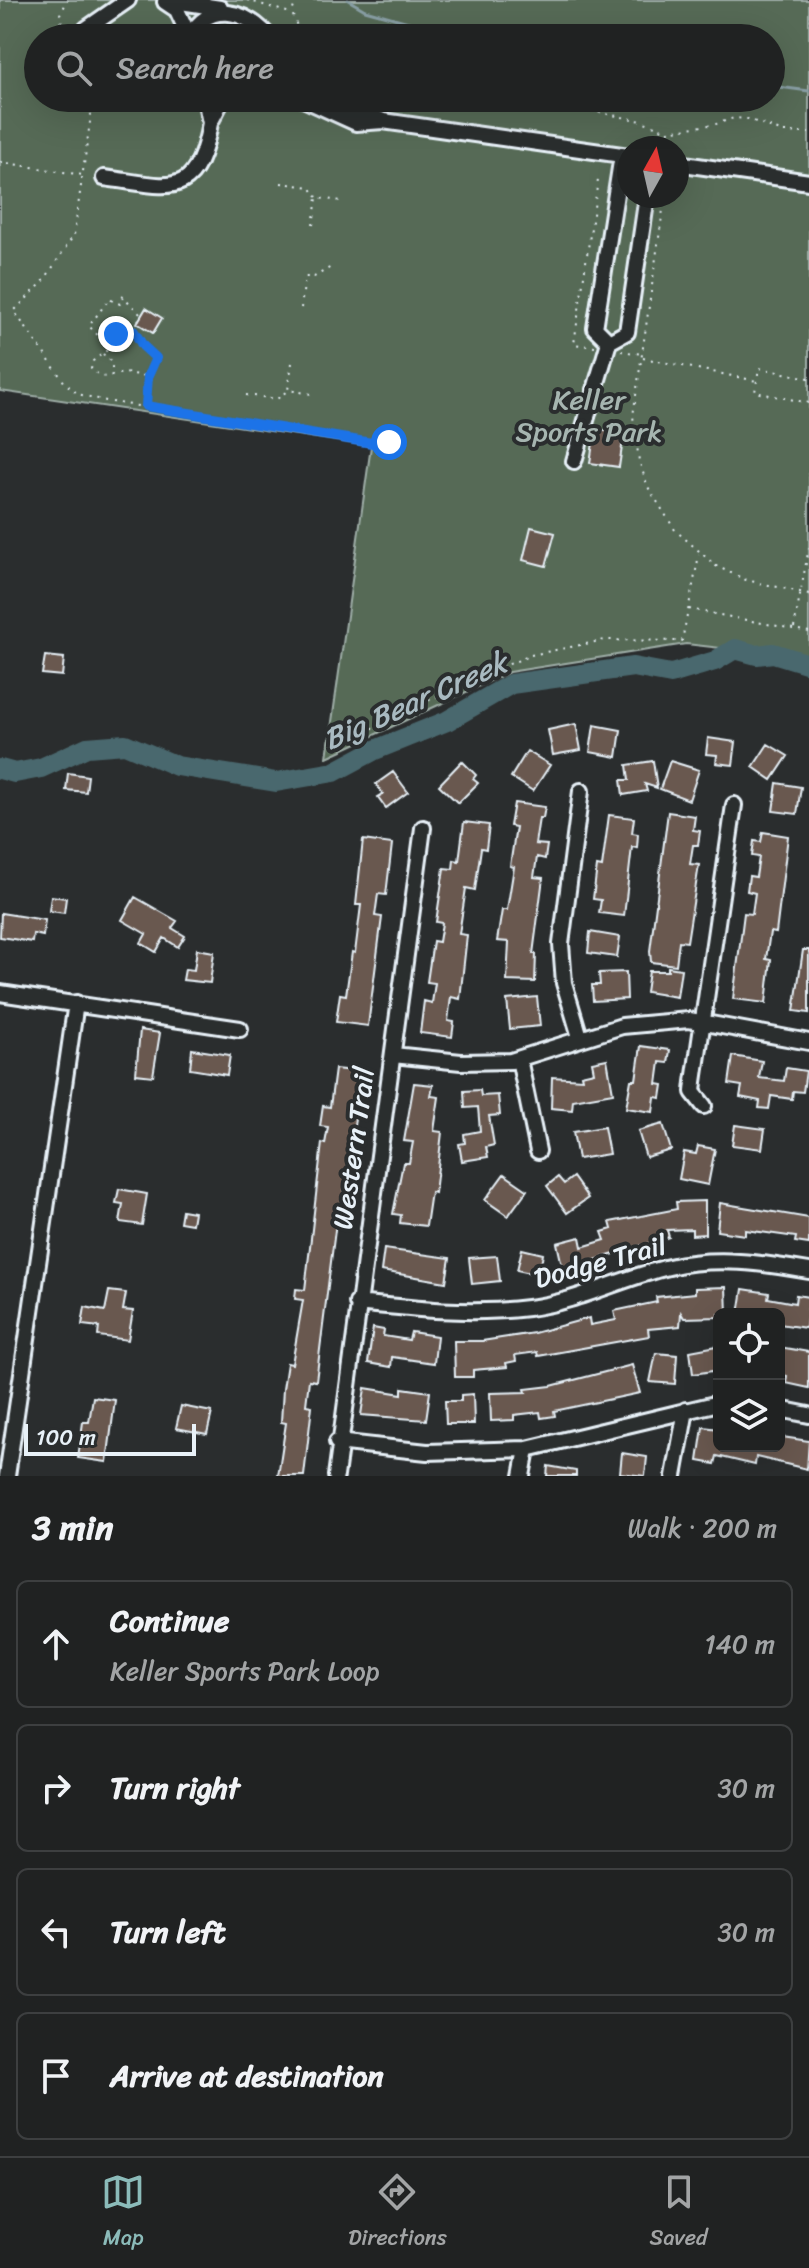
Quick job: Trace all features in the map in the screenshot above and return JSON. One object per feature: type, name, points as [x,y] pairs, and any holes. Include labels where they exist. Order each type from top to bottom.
[{"type":"street","points":[[93,24],[128,0]]},
{"type":"street","points":[[161,0],[177,10],[183,24]]},
{"type":"street","points":[[168,0],[242,5],[257,24]]},
{"type":"street","points":[[198,24],[203,17],[242,5]]},
{"type":"street","points":[[208,112],[210,123]]},
{"type":"street","points":[[104,178],[170,186],[183,183],[194,175],[201,161],[216,112]]},
{"type":"street","points":[[332,112],[356,123],[383,121],[617,154]]},
{"type":"street","points":[[363,112],[383,121]]},
{"type":"street","points":[[689,165],[809,182]]},
{"type":"street","points":[[609,342],[595,328],[617,205]]},
{"type":"street","points":[[574,461],[609,342],[627,332],[645,208]]},
{"type":"street","points":[[580,1037],[564,983],[561,944],[581,791]]},
{"type":"street","points":[[704,1106],[693,1092],[734,805]]},
{"type":"street","name":"Western Trail","points":[[336,1476],[337,1442],[423,828]]},
{"type":"street","points":[[0,993],[240,1029]]},
{"type":"street","points":[[7,1476],[76,1003]]},
{"type":"street","points":[[393,1055],[461,1062],[519,1059],[622,1026],[703,1022],[809,1042]]},
{"type":"street","points":[[519,1059],[538,1151]]},
{"type":"street","name":"Dodge Trail","points":[[357,1303],[435,1311],[528,1308],[575,1299],[670,1267],[706,1262],[736,1261],[809,1271]]},
{"type":"street","points":[[337,1442],[427,1452],[527,1449],[713,1404]]},
{"type":"street","points":[[674,1476],[686,1410]]},
{"type":"street","points":[[785,1410],[809,1415]]},
{"type":"street","points":[[522,1476],[527,1449]]},
{"type":"path","points":[[62,24],[60,14],[68,0]]},
{"type":"path","points":[[296,0],[292,13],[296,24]]},
{"type":"path","points":[[242,5],[292,13]]},
{"type":"path","points":[[90,112],[74,235],[43,282],[14,311],[54,372],[78,394],[378,444],[395,438]]},
{"type":"path","points":[[597,112],[642,121],[668,131],[716,124],[734,118],[748,119],[783,132],[809,133]]},
{"type":"path","points":[[0,162],[84,175]]},
{"type":"path","points":[[281,183],[310,187],[317,198],[313,225]]},
{"type":"path","points":[[317,198],[341,201]]},
{"type":"path","points":[[663,208],[633,416],[639,461],[662,512],[699,553],[746,580],[809,594]]},
{"type":"path","points":[[301,308],[305,277],[314,277],[331,267]]},
{"type":"path","points":[[110,348],[89,326],[109,299],[120,304],[123,296],[141,315],[133,330]]},
{"type":"path","points":[[133,330],[121,329],[110,348],[93,361],[91,369],[102,377],[148,376]]},
{"type":"path","points":[[133,330],[143,346],[156,358],[148,376],[146,406]]},
{"type":"path","points":[[102,354],[112,363],[112,375]]},
{"type":"path","points":[[642,358],[757,381]]},
{"type":"path","points":[[246,395],[277,399],[288,390],[292,363]]},
{"type":"path","points":[[809,378],[759,368],[755,392],[809,403]]},
{"type":"path","points":[[288,390],[312,394]]},
{"type":"path","points":[[793,629],[809,547]]},
{"type":"path","points":[[364,732],[453,688],[531,655],[605,640],[682,641],[699,553]]},
{"type":"path","points":[[689,609],[809,632]]},
{"type":"green space","name":"Keller Sports Park","points":[[0,0],[809,0],[809,658],[686,644],[509,672],[327,757],[371,446],[0,391]]},
{"type":"building","points":[[146,308],[162,318],[153,333],[137,323]]},
{"type":"building","points":[[595,429],[624,433],[619,467],[590,463]]},
{"type":"building","points":[[531,527],[555,533],[546,566],[523,560]]},
{"type":"building","points":[[45,656],[64,658],[62,676],[42,674]]},
{"type":"building","points":[[576,724],[581,750],[553,755],[548,730]]},
{"type":"building","points":[[594,725],[621,730],[617,757],[590,752]]},
{"type":"building","points":[[708,738],[736,742],[733,765],[716,763],[717,755],[706,754]]},
{"type":"building","points":[[768,744],[788,756],[772,780],[753,767]]},
{"type":"building","points":[[527,751],[550,765],[533,791],[511,777]]},
{"type":"building","points":[[462,761],[476,775],[473,779],[478,783],[458,803],[439,785]]},
{"type":"building","points":[[653,761],[657,788],[645,784],[647,791],[623,795],[621,780],[629,780],[627,765]]},
{"type":"building","points":[[670,761],[699,770],[689,800],[660,789]]},
{"type":"building","points":[[393,772],[408,792],[386,808],[378,797],[383,794],[376,784]]},
{"type":"building","points":[[68,773],[88,776],[86,792],[66,790]]},
{"type":"building","points":[[777,783],[801,787],[797,814],[773,811]]},
{"type":"building","points":[[514,803],[545,807],[543,818],[539,818],[535,844],[547,845],[545,859],[537,857],[534,877],[543,878],[533,954],[536,954],[535,982],[507,981],[509,942],[497,941],[502,910],[507,910],[514,867],[510,866],[516,827],[510,826]]},
{"type":"building","points":[[668,812],[695,816],[693,830],[700,831],[698,845],[693,845],[690,864],[699,865],[687,942],[679,941],[676,965],[651,962],[650,951]]},
{"type":"building","points":[[609,815],[634,818],[632,833],[638,834],[637,848],[632,847],[624,916],[599,913],[601,900],[593,899],[597,866],[602,867]]},
{"type":"building","points":[[464,822],[489,825],[486,849],[481,848],[475,890],[466,888],[459,934],[467,935],[460,999],[451,997],[448,1021],[454,1022],[452,1037],[420,1033],[424,1001],[432,1003],[435,983],[427,982],[433,941],[439,942],[442,923],[436,922],[444,868],[453,869],[454,860],[459,861]]},
{"type":"building","points":[[763,832],[788,836],[776,933],[770,932],[766,959],[771,960],[766,1003],[733,999],[744,913],[752,914],[755,893],[747,891],[749,876],[756,877],[759,857],[752,856],[754,841],[761,842]]},
{"type":"building","points":[[363,840],[392,844],[386,895],[378,894],[375,916],[382,917],[368,1026],[336,1022],[340,994],[346,995],[352,952],[355,953],[361,905],[356,905]]},
{"type":"building","points":[[51,896],[66,898],[64,913],[49,911]]},
{"type":"building","points":[[135,897],[177,921],[172,928],[185,936],[178,947],[164,938],[156,952],[141,943],[146,934],[122,920]]},
{"type":"building","points":[[1,913],[45,920],[43,936],[33,934],[32,942],[0,937]]},
{"type":"building","points":[[590,932],[620,937],[617,957],[588,953]]},
{"type":"building","points":[[197,949],[214,952],[210,983],[183,980],[185,969],[194,970]]},
{"type":"building","points":[[803,950],[809,950],[809,1013],[794,1011]]},
{"type":"building","points":[[668,967],[681,969],[677,997],[646,992],[649,971],[668,971]]},
{"type":"building","points":[[626,972],[627,999],[593,1001],[592,985],[600,985],[599,973]]},
{"type":"building","points":[[537,997],[540,1026],[510,1029],[507,1000]]},
{"type":"building","points":[[140,1030],[160,1033],[153,1076],[136,1074]]},
{"type":"building","points":[[641,1046],[670,1050],[668,1063],[660,1062],[657,1084],[663,1085],[661,1098],[655,1097],[653,1112],[626,1108],[631,1080],[636,1080]]},
{"type":"building","points":[[192,1049],[230,1055],[227,1075],[190,1069]]},
{"type":"building","points":[[733,1056],[762,1061],[759,1078],[784,1081],[786,1068],[806,1071],[803,1092],[793,1091],[792,1099],[771,1096],[769,1109],[759,1108],[760,1101],[740,1097],[742,1086],[729,1084]]},
{"type":"building","points":[[607,1059],[613,1093],[573,1100],[572,1110],[551,1108],[552,1077],[582,1079],[581,1075],[594,1072],[592,1062]]},
{"type":"building","points":[[335,1069],[361,1072],[352,1141],[341,1214],[337,1214],[316,1381],[309,1380],[306,1405],[312,1406],[304,1476],[278,1476],[286,1423],[281,1422],[283,1389],[287,1363],[292,1364],[303,1300],[295,1299],[296,1289],[305,1290],[322,1143],[325,1144],[328,1127],[320,1126],[323,1106],[330,1107]]},
{"type":"building","points":[[414,1083],[433,1085],[431,1096],[439,1097],[434,1131],[442,1132],[435,1193],[431,1192],[426,1226],[400,1223],[401,1215],[393,1214],[403,1163],[409,1163],[413,1142],[404,1141]]},
{"type":"building","points":[[480,1090],[481,1096],[498,1095],[500,1115],[489,1116],[494,1145],[486,1147],[488,1157],[462,1161],[459,1144],[465,1143],[464,1134],[480,1131],[478,1107],[465,1108],[464,1091]]},
{"type":"building","points":[[663,1124],[671,1150],[646,1157],[638,1131]]},
{"type":"building","points":[[735,1125],[765,1129],[762,1149],[732,1145]]},
{"type":"building","points":[[604,1127],[609,1154],[578,1159],[573,1132]]},
{"type":"building","points":[[698,1146],[715,1149],[708,1185],[679,1179],[684,1152],[696,1154]]},
{"type":"building","points":[[504,1174],[527,1190],[508,1216],[485,1200]]},
{"type":"building","points":[[558,1177],[564,1184],[573,1177],[588,1198],[567,1213],[547,1186]]},
{"type":"building","points":[[119,1189],[147,1194],[142,1225],[120,1222],[123,1204],[116,1203]]},
{"type":"building","points":[[705,1201],[705,1234],[692,1235],[692,1229],[667,1230],[669,1237],[563,1270],[557,1243],[580,1237],[582,1247],[605,1240],[602,1232],[612,1229],[610,1222],[677,1209],[676,1202]]},
{"type":"building","points":[[720,1203],[809,1218],[809,1244],[795,1242],[796,1237],[745,1230],[745,1235],[717,1231]]},
{"type":"building","points":[[182,1210],[194,1212],[192,1224],[180,1222]]},
{"type":"building","points":[[384,1249],[450,1258],[446,1282],[381,1271]]},
{"type":"building","points":[[522,1249],[543,1254],[539,1275],[517,1270]]},
{"type":"building","points":[[497,1256],[500,1281],[472,1284],[469,1258]]},
{"type":"building","points":[[726,1287],[727,1308],[713,1308],[713,1317],[684,1318],[681,1313],[680,1326],[648,1329],[649,1336],[538,1356],[537,1352],[515,1355],[516,1361],[506,1363],[507,1367],[473,1370],[473,1377],[455,1377],[454,1341],[482,1341],[534,1333],[589,1318],[590,1325],[616,1320],[614,1311],[657,1302],[656,1297],[695,1293],[695,1288]]},
{"type":"building","points":[[743,1289],[769,1293],[768,1298],[795,1303],[796,1295],[809,1297],[806,1328],[785,1325],[785,1308],[740,1308]]},
{"type":"building","points":[[109,1291],[126,1293],[123,1310],[133,1311],[128,1340],[98,1336],[99,1327],[82,1325],[85,1307],[105,1311]]},
{"type":"building","points":[[373,1328],[384,1330],[383,1336],[409,1340],[411,1332],[437,1336],[434,1363],[392,1357],[391,1367],[368,1363]]},
{"type":"building","points":[[713,1347],[713,1371],[693,1374],[690,1351]]},
{"type":"building","points":[[785,1348],[809,1352],[809,1388],[786,1383]]},
{"type":"building","points":[[656,1353],[677,1355],[675,1384],[650,1382]]},
{"type":"building","points":[[632,1365],[640,1393],[554,1411],[555,1416],[541,1418],[540,1412],[514,1415],[514,1420],[491,1421],[490,1393],[526,1392],[525,1389],[551,1386]]},
{"type":"building","points":[[365,1388],[402,1394],[402,1388],[430,1392],[426,1420],[361,1415]]},
{"type":"building","points":[[473,1394],[474,1424],[446,1424],[445,1401],[461,1401],[461,1395]]},
{"type":"building","points":[[93,1397],[115,1400],[107,1462],[78,1458],[83,1422],[89,1422]]},
{"type":"building","points":[[181,1406],[212,1412],[207,1434],[176,1428]]},
{"type":"building","points":[[703,1427],[713,1428],[713,1452],[785,1452],[785,1437],[809,1441],[807,1469],[756,1457],[755,1465],[717,1456],[715,1464],[698,1461]]},
{"type":"building","points":[[622,1453],[647,1457],[645,1476],[620,1473]]},
{"type":"building","points":[[548,1466],[576,1471],[576,1476],[547,1476]]},
{"type":"waterway","points":[[348,0],[365,10],[416,24]]},
{"type":"waterway","points":[[785,88],[809,91]]},
{"type":"waterway","name":"Big Bear Creek","points":[[0,769],[15,773],[41,768],[87,747],[125,744],[177,766],[276,782],[334,772],[375,750],[447,721],[511,684],[633,667],[671,674],[715,661],[735,649],[757,655],[773,653],[809,664]]},
{"type":"route","points":[[116,334],[121,329],[133,330],[143,346],[156,358],[155,367],[148,376],[146,406],[378,444],[389,442]]}]
